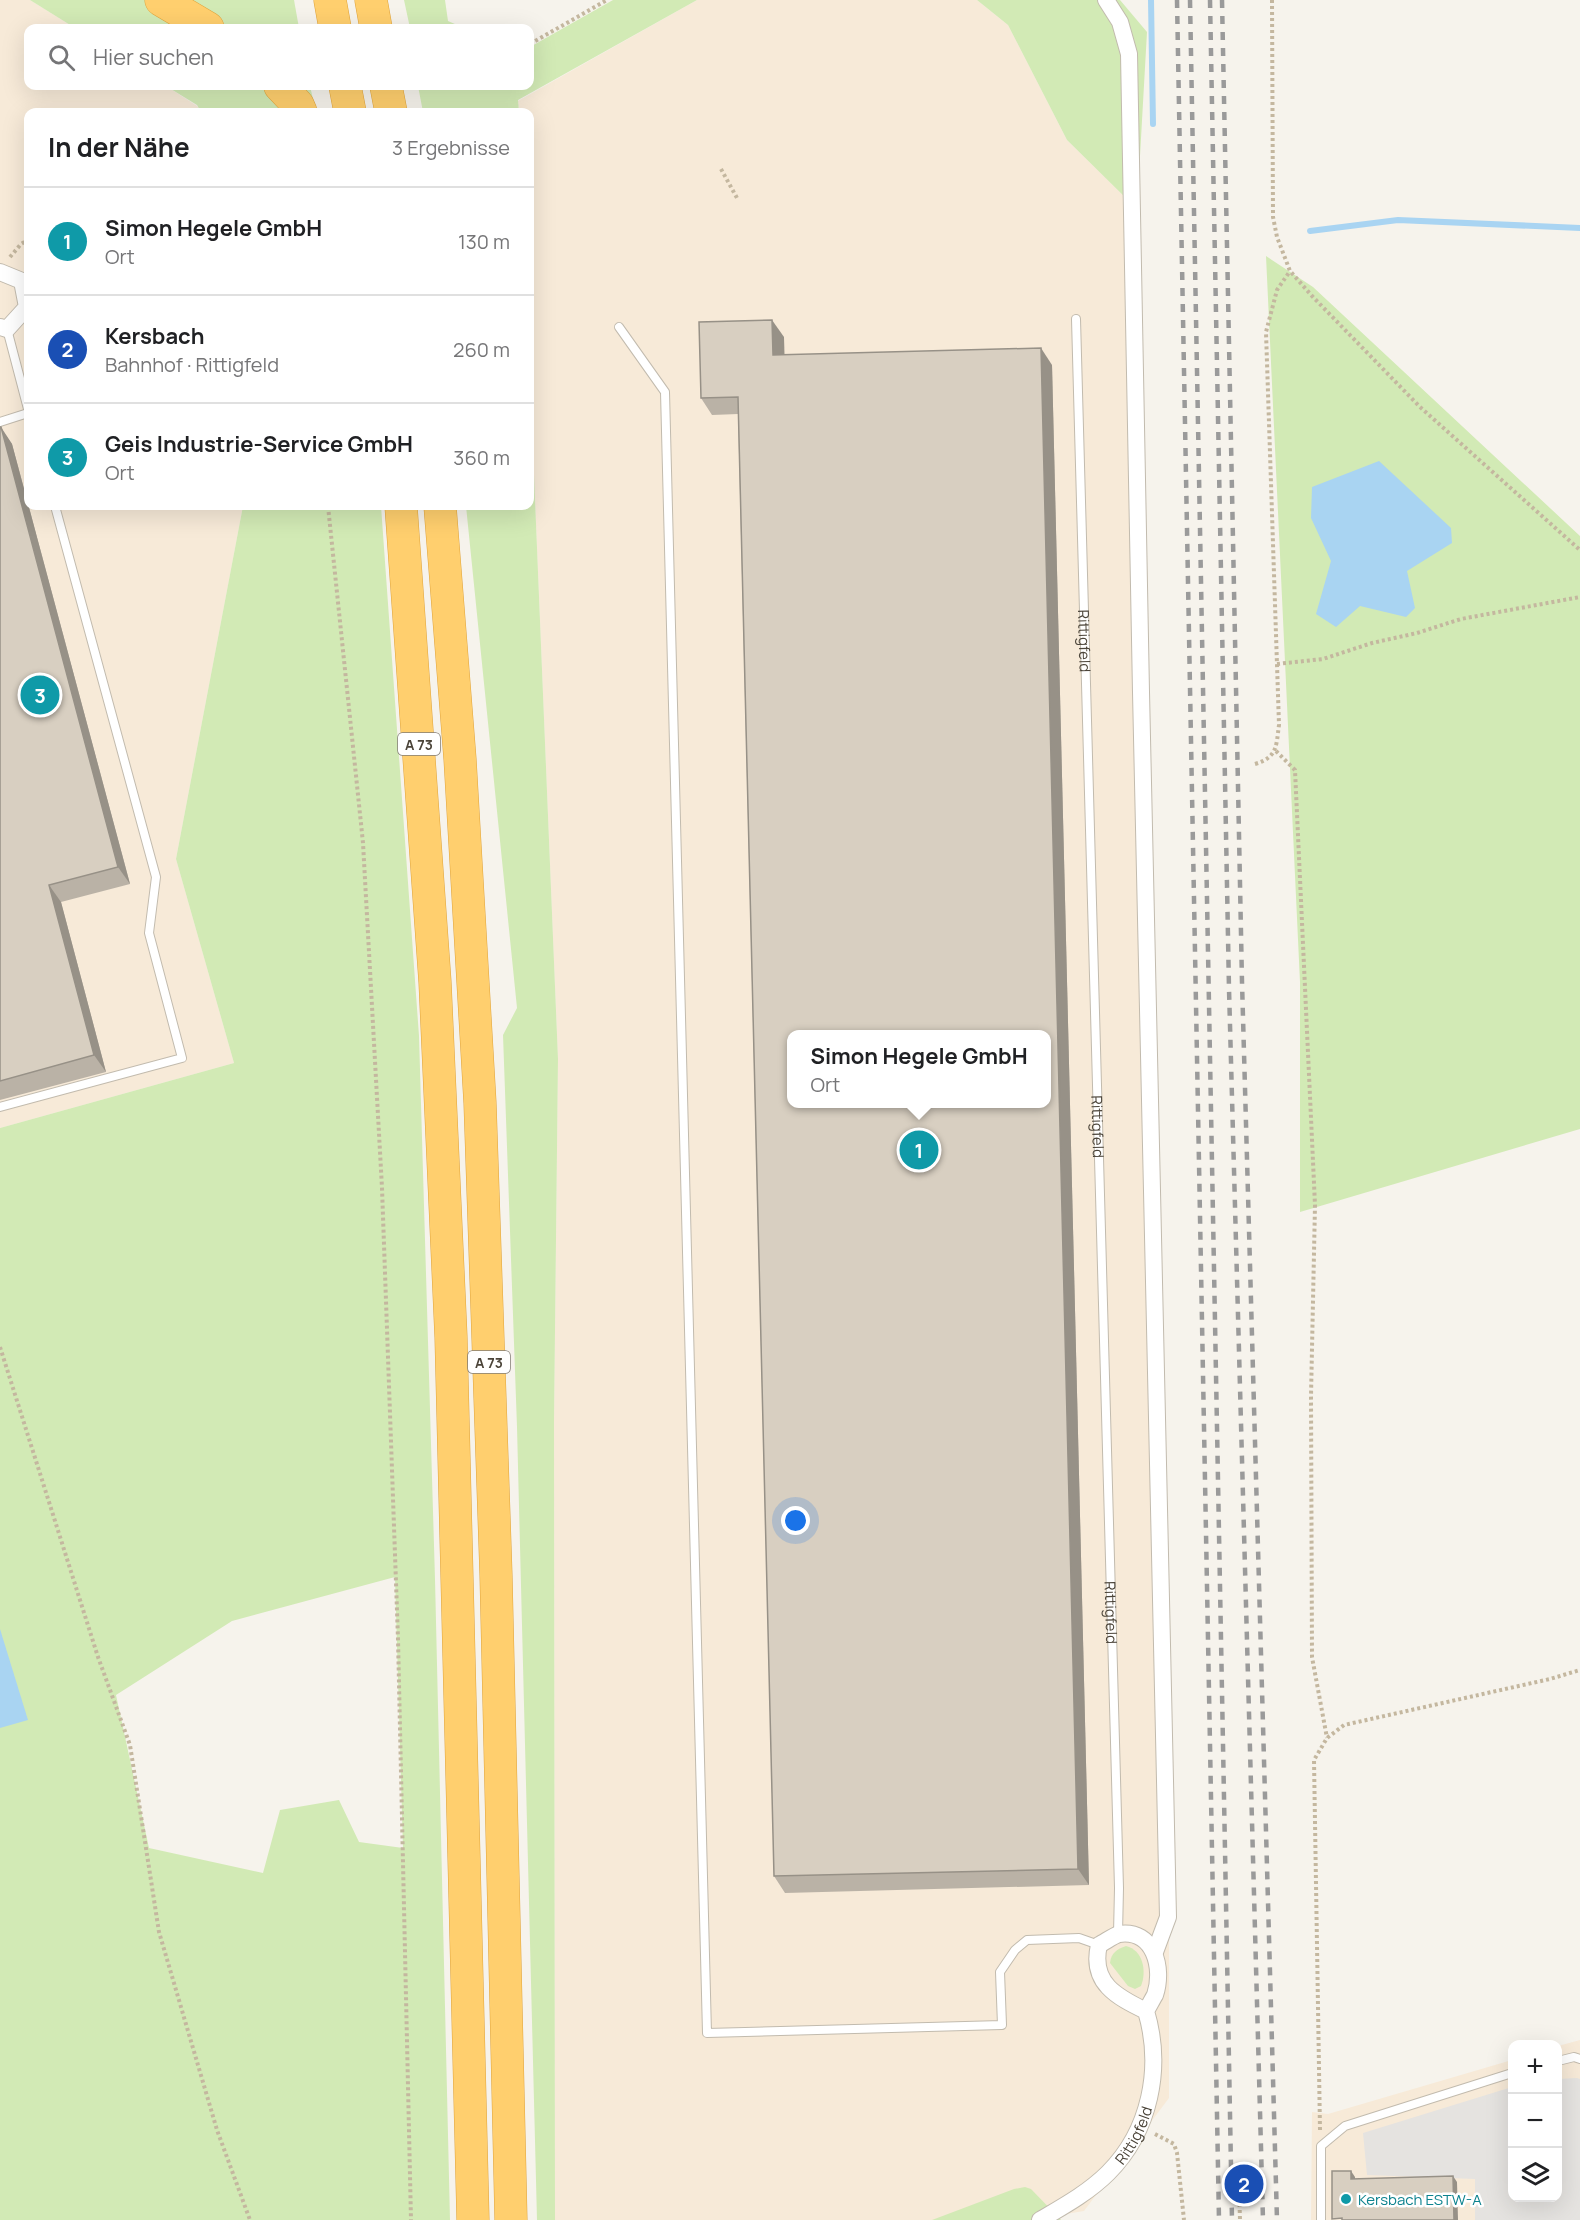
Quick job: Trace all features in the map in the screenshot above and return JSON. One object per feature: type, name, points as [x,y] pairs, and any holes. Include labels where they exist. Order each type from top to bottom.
[{"type":"highway","points":[[161,0],[201,24]]},
{"type":"highway","points":[[330,0],[334,24]]},
{"type":"highway","points":[[371,0],[375,24]]},
{"type":"highway","points":[[284,90],[299,108]]},
{"type":"highway","points":[[346,90],[349,108]]},
{"type":"highway","points":[[387,90],[390,108]]},
{"type":"highway","name":"A 73","points":[[401,510],[435,982],[450,1314],[473,2220]]},
{"type":"highway","name":"A 73","points":[[441,510],[460,759],[480,1103],[496,1575],[512,2220]]},
{"type":"street","points":[[1106,0],[1120,22],[1129,54],[1131,269],[1139,532],[1168,1917],[1155,1952]]},
{"type":"street","points":[[4,266],[22,281],[24,291]]},
{"type":"street","points":[[3,328],[24,310]]},
{"type":"street","points":[[1118,1934],[1134,1935],[1146,1940],[1155,1952],[1158,1972],[1155,1993],[1146,2011],[1121,1999],[1105,1985],[1097,1968],[1096,1957],[1099,1945],[1118,1934]]},
{"type":"street","name":"Rittigfeld","points":[[1041,2220],[1108,2173],[1126,2151],[1141,2127],[1151,2090],[1154,2064],[1151,2029],[1146,2011]]},
{"type":"lane","name":"Rittigfeld","points":[[1076,319],[1119,1888],[1118,1934]]},
{"type":"lane","points":[[619,327],[665,392],[707,2033],[1002,2025],[1000,1972],[1015,1950],[1027,1940],[1079,1938],[1099,1945]]},
{"type":"lane","points":[[3,328],[24,396]]},
{"type":"lane","points":[[0,422],[24,414]]},
{"type":"lane","points":[[0,1107],[182,1058],[149,933],[156,877],[56,510]]},
{"type":"lane","points":[[1562,2060],[1580,2058]]},
{"type":"lane","points":[[1320,2220],[1321,2146],[1345,2126],[1508,2074]]},
{"type":"path","points":[[534,42],[607,0]]},
{"type":"path","points":[[1272,0],[1273,217],[1277,237],[1290,271],[1420,407],[1580,550]]},
{"type":"path","points":[[721,169],[737,198]]},
{"type":"path","points":[[4,266],[24,242]]},
{"type":"path","points":[[1255,764],[1266,761],[1276,751],[1279,724],[1266,332],[1277,290],[1290,271]]},
{"type":"path","points":[[328,510],[363,843],[382,1188],[398,1639],[411,2220]]},
{"type":"path","points":[[1277,664],[1323,658],[1461,619],[1580,597]]},
{"type":"path","points":[[1276,751],[1295,770],[1315,1205],[1311,1396],[1312,1656],[1327,1738]]},
{"type":"path","points":[[0,1347],[98,1658],[130,1745],[159,1932],[217,2130],[250,2220]]},
{"type":"path","points":[[1319,2118],[1314,1760],[1327,1738],[1344,1725],[1550,1679],[1580,1670]]},
{"type":"path","points":[[1141,2127],[1174,2144],[1180,2162],[1184,2220]]},
{"type":"path","points":[[1240,2186],[1258,2186]]},
{"type":"path","points":[[1240,2186],[1244,2192]]},
{"type":"path","points":[[1240,2186],[1240,2220]]},
{"type":"shaded area","points":[[0,0],[30,0],[69,24],[24,24],[24,90],[172,90],[198,108],[24,108],[24,510],[242,510],[176,859],[234,1063],[0,1128]]},
{"type":"shaded area","points":[[697,0],[977,0],[1008,25],[1067,140],[1137,209],[1169,1901],[1169,2098],[1084,2211],[1030,2220],[555,2220],[554,1422],[558,1059],[534,474],[534,108],[519,108],[518,101]]},
{"type":"shaded area","points":[[1580,2040],[1580,2220],[1311,2220],[1312,2112],[1328,2114],[1508,2061],[1508,2202],[1562,2202],[1562,2045]]},
{"type":"shaded area","points":[[1562,2079],[1580,2079],[1580,2220],[1475,2220],[1475,2179],[1367,2175],[1363,2133],[1508,2088],[1508,2202],[1562,2202]]},
{"type":"green space","points":[[30,0],[294,0],[298,24],[69,24]]},
{"type":"green space","points":[[404,0],[445,0],[448,21],[455,24],[409,24]]},
{"type":"green space","points":[[613,0],[697,0],[518,100],[519,108],[422,108],[419,90],[534,90],[534,45]]},
{"type":"green space","points":[[977,0],[1120,0],[1147,32],[1137,209],[1067,140],[1008,25]]},
{"type":"green space","points":[[173,90],[311,90],[315,108],[199,108]]},
{"type":"green space","points":[[1266,256],[1313,287],[1580,536],[1580,1129],[1300,1212],[1300,982]]},
{"type":"green space","points":[[534,474],[558,1059],[554,1422],[555,2220],[537,2220],[517,1427],[503,1035],[517,1008],[466,510],[534,510]]},
{"type":"green space","points":[[242,510],[381,510],[419,1036],[450,2220],[0,2220],[0,1128],[234,1063],[176,859]],"holes":[[[395,1577],[403,1848],[359,1842],[339,1800],[280,1810],[263,1873],[149,1848],[116,1695],[232,1621]]]},
{"type":"green space","points":[[1126,1946],[1132,1948],[1140,1956],[1142,1962],[1143,1980],[1141,1986],[1135,1989],[1128,1986],[1110,1963],[1115,1952]]},
{"type":"green space","points":[[1025,2187],[1031,2189],[1061,2220],[932,2220],[1014,2189]]},
{"type":"water","points":[[1379,461],[1451,528],[1452,543],[1407,571],[1415,608],[1406,617],[1360,606],[1336,627],[1316,614],[1331,561],[1311,518],[1312,487]]},
{"type":"water","points":[[0,1629],[28,1720],[0,1728]]},
{"type":"building","points":[[772,320],[773,355],[1041,348],[1078,1869],[774,1876],[738,397],[701,398],[699,322]]},
{"type":"building","points":[[0,427],[118,867],[49,885],[94,1055],[0,1081]]},
{"type":"building","points":[[1332,2171],[1351,2171],[1351,2179],[1453,2176],[1454,2220],[1332,2219]]},
{"type":"waterway","points":[[1151,0],[1153,124]]},
{"type":"waterway","points":[[1310,231],[1398,220],[1580,228]]},
{"type":"railway","points":[[1177,0],[1219,2220]]},
{"type":"railway","points":[[1190,0],[1232,2220]]},
{"type":"railway","points":[[1210,0],[1229,989],[1263,2220]]},
{"type":"railway","points":[[1222,0],[1242,982],[1277,2220]]},
{"type":"place","name":"Geis Industrie-Service GmbH","points":[[40,695]]},
{"type":"place","name":"Simon Hegele GmbH","points":[[919,1150]]},
{"type":"place","name":"Kersbach","points":[[1244,2184]]},
{"type":"place","name":"Kersbach ESTW-A","points":[[1346,2199]]}]
